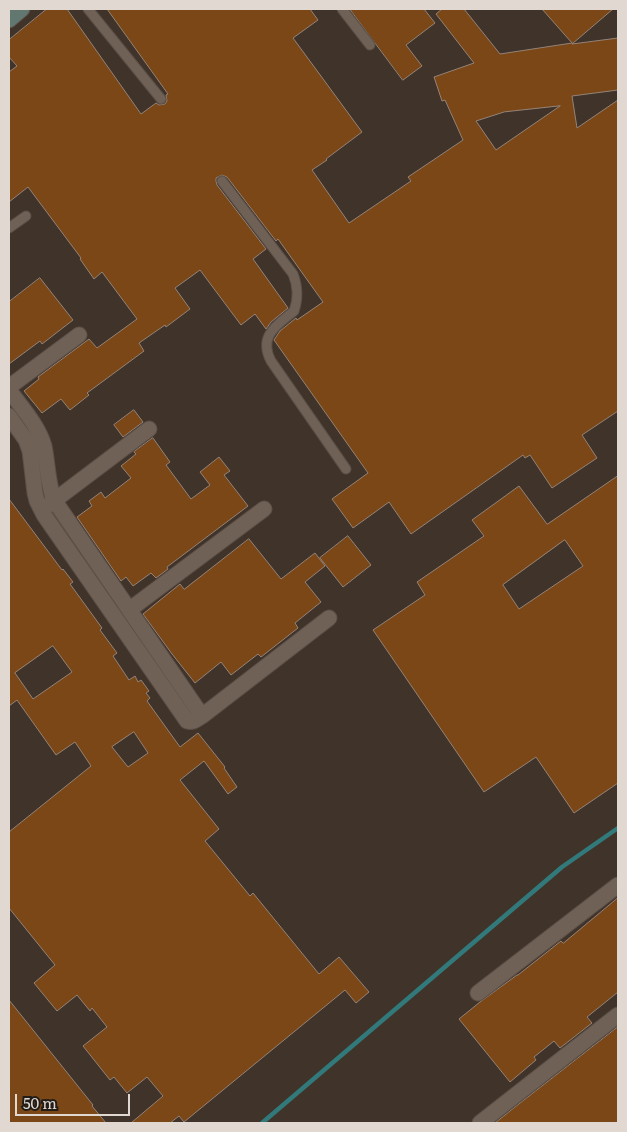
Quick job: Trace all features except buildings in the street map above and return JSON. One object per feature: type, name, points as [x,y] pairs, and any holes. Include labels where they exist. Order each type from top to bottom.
[{"type":"main road","points":[[9,20],[22,9]]},
{"type":"street","points":[[79,335],[9,388],[42,439],[48,483],[54,500],[202,716]]},
{"type":"street","points":[[9,416],[26,440],[30,451],[35,493],[41,510],[185,719],[190,722],[202,716],[329,618]]},
{"type":"street","points":[[41,510],[149,429]]},
{"type":"street","points":[[128,610],[264,508]]},
{"type":"street","points":[[478,993],[618,885]]},
{"type":"street","points":[[480,1123],[618,1016]]},
{"type":"lane","points":[[88,9],[160,100]]},
{"type":"lane","points":[[342,9],[370,45]]},
{"type":"lane","points":[[222,180],[296,280],[296,307],[269,334],[266,344],[267,353],[346,469]]},
{"type":"lane","points":[[9,228],[26,216]]},
{"type":"waterway","points":[[262,1123],[562,867],[618,828]]}]
